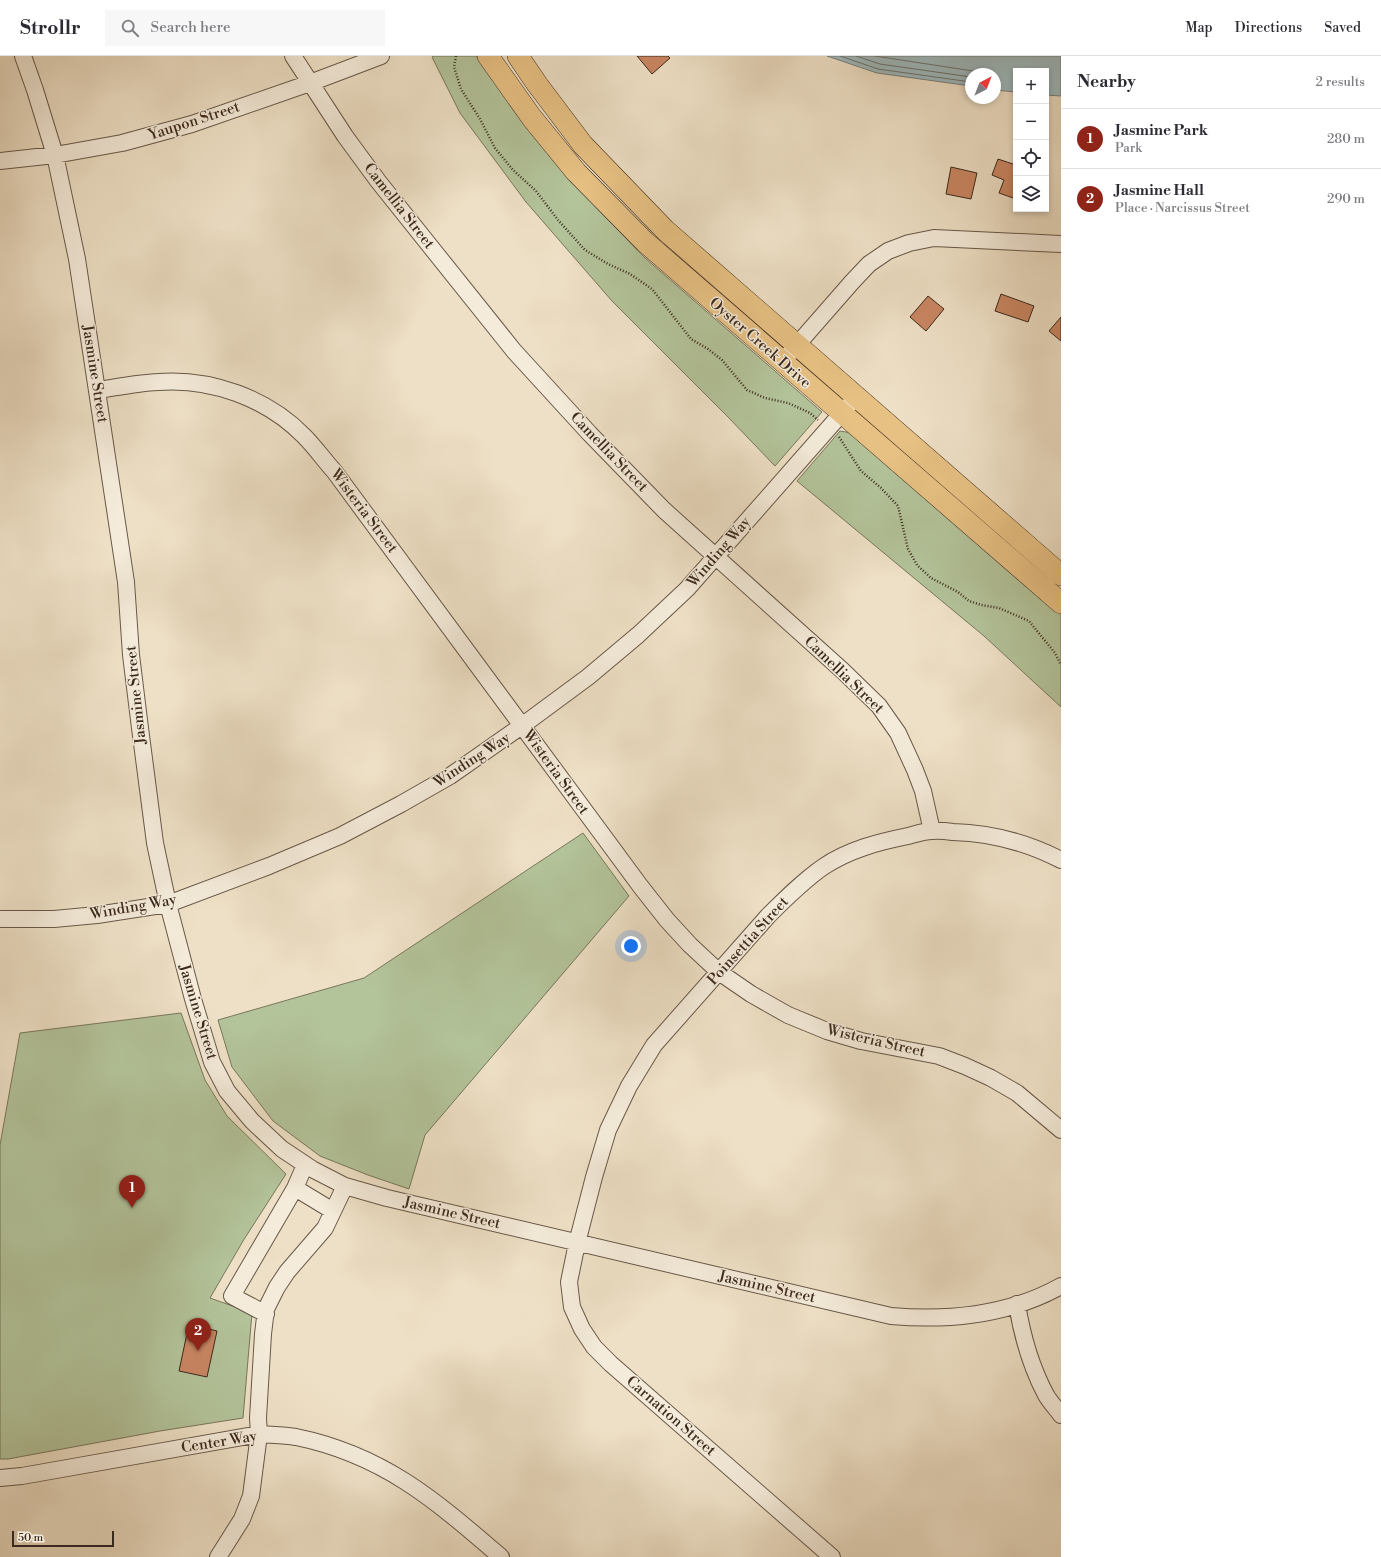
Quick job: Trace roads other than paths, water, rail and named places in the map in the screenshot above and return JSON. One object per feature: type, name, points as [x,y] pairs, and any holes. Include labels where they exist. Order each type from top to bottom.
[{"type":"main road","name":"Oyster Creek Drive","points":[[488,56],[532,118],[576,172],[645,242],[782,362],[835,421],[1061,603]]},
{"type":"main road","name":"Oyster Creek Drive","points":[[518,56],[537,84],[589,150],[665,230],[1061,576]]},
{"type":"street","name":"Jasmine Street","points":[[23,56],[55,155],[77,259],[126,582],[140,728],[155,843],[168,904],[193,999],[212,1062],[227,1091],[252,1121],[282,1149],[305,1165],[345,1186],[394,1200],[891,1316],[915,1318],[964,1316],[988,1312],[1017,1304],[1061,1286]]},
{"type":"street","name":"Camellia Street","points":[[293,56],[344,136],[514,351],[590,434],[664,510],[843,671],[879,706],[898,733],[915,770],[923,791],[932,831]]},
{"type":"street","name":"Yaupon Street","points":[[0,161],[55,155],[122,143],[192,124],[310,83],[381,56]]},
{"type":"street","points":[[782,362],[852,282],[870,264],[888,251],[909,243],[934,238],[1061,244]]},
{"type":"street","name":"Wisteria Street","points":[[98,390],[158,382],[187,382],[239,394],[262,404],[284,419],[304,436],[334,471],[611,847],[667,920],[690,946],[719,972],[751,994],[788,1015],[827,1031],[861,1041],[939,1056],[965,1066],[1017,1093],[1061,1130]]},
{"type":"street","name":"Winding Way","points":[[0,919],[54,919],[97,916],[168,904],[269,866],[340,836],[450,776],[523,726],[588,677],[638,635],[687,589],[856,397]]},
{"type":"street","name":"Poinsettia Street","points":[[577,1243],[600,1153],[608,1130],[629,1086],[654,1045],[787,896],[822,868],[843,856],[872,844],[932,831],[976,833],[1006,839],[1039,848],[1061,860]]},
{"type":"street","points":[[266,1314],[232,1296],[295,1188],[305,1165]]},
{"type":"street","points":[[218,1557],[242,1519],[251,1496],[260,1434],[258,1418],[266,1309],[277,1287],[287,1272],[325,1228],[345,1186]]},
{"type":"street","points":[[295,1188],[333,1211]]},
{"type":"street","name":"Carnation Street","points":[[577,1243],[569,1282],[572,1307],[582,1329],[594,1347],[611,1364],[832,1557]]},
{"type":"street","points":[[1017,1304],[1020,1327],[1027,1351],[1046,1396],[1061,1415]]},
{"type":"street","name":"Center Way","points":[[0,1478],[260,1434],[294,1437],[318,1442],[341,1450],[375,1464],[396,1475],[432,1499],[501,1557]]},
{"type":"water","points":[[827,56],[1061,56],[1061,96],[1049,95],[1049,68],[1013,68],[1013,92],[1001,91],[1001,68],[965,68],[965,85],[877,73]]},
{"type":"place","name":"Jasmine Park","points":[[132,1208]]},
{"type":"place","name":"Jasmine Hall","points":[[198,1351]]}]
